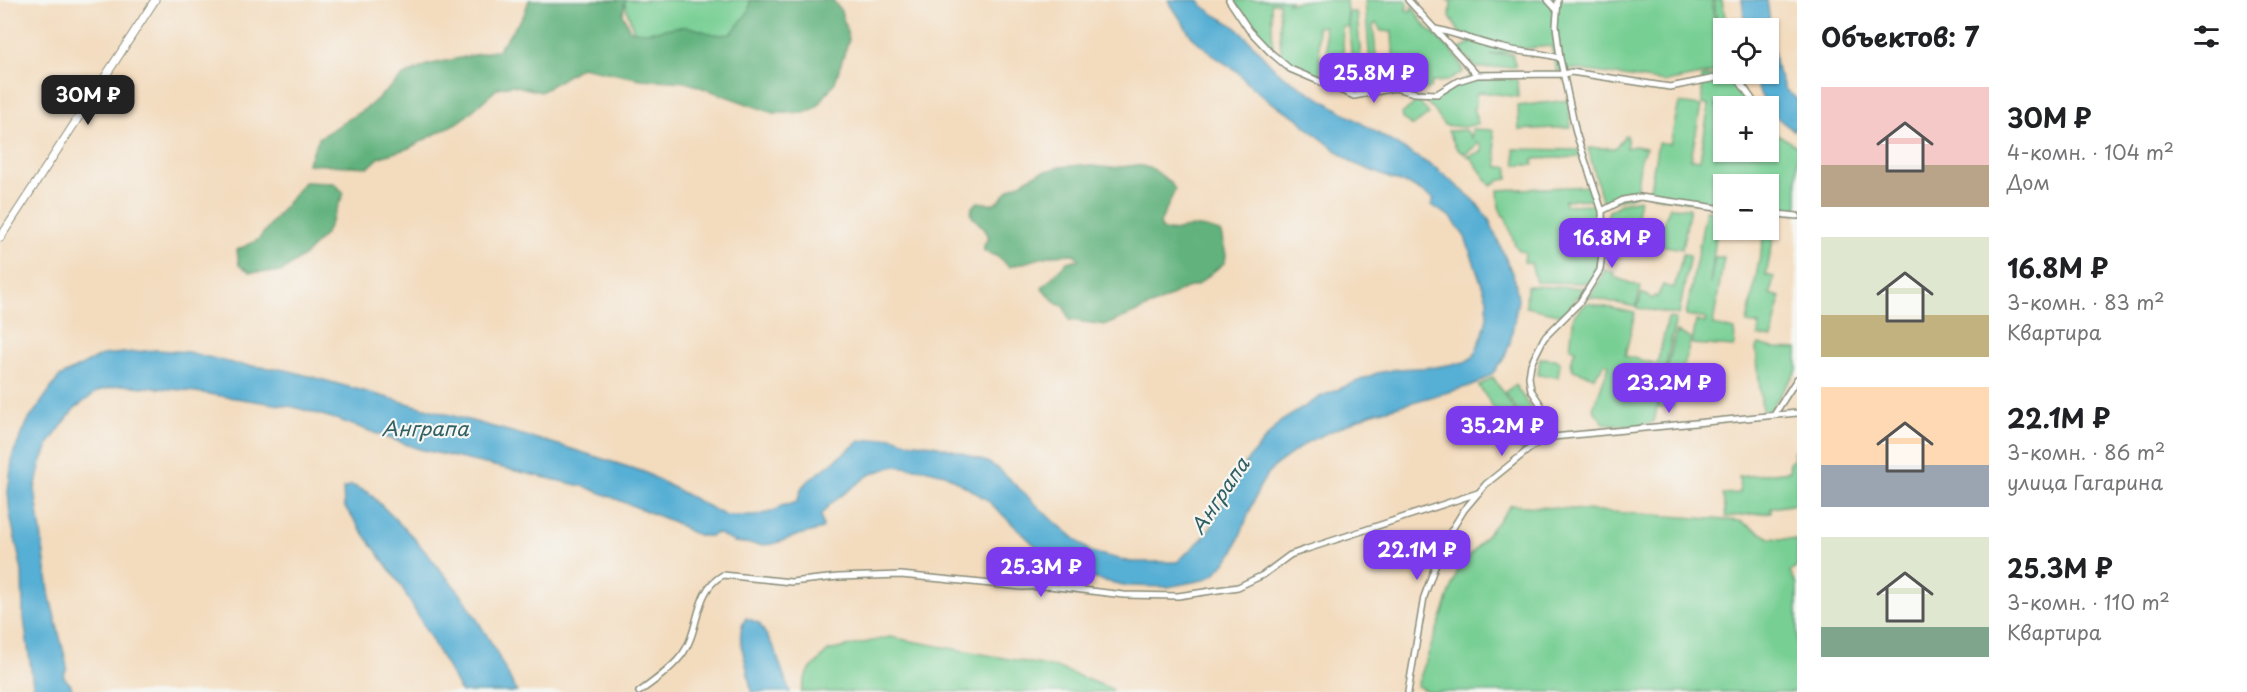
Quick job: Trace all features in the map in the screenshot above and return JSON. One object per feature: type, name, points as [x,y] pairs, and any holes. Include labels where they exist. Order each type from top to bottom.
[{"type":"street","points":[[0,238],[155,0]]},
{"type":"street","points":[[1229,0],[1249,30],[1269,52],[1290,69],[1354,96],[1395,88],[1415,93],[1437,94],[1458,81],[1477,75],[1571,72],[1670,87],[1721,76],[1737,78],[1750,96]]},
{"type":"street","points":[[1409,0],[1477,75]]},
{"type":"street","points":[[1548,0],[1557,10]]},
{"type":"street","points":[[1408,692],[1424,597],[1434,568],[1453,527],[1478,493],[1543,438],[1548,424],[1547,414],[1531,390],[1529,377],[1531,364],[1552,327],[1580,302],[1600,270],[1603,245],[1602,211],[1576,133],[1560,58],[1556,26],[1558,0]]},
{"type":"street","points":[[1435,29],[1506,49],[1544,53],[1560,58]]},
{"type":"street","points":[[1602,211],[1623,200],[1640,197],[1713,207]]},
{"type":"street","points":[[1779,214],[1797,216]]},
{"type":"street","points":[[1774,415],[1797,379]]},
{"type":"street","points":[[1543,438],[1797,413]]},
{"type":"street","points":[[639,692],[681,656],[687,646],[708,586],[723,575],[791,582],[838,577],[901,576],[1022,587],[1049,586],[1124,595],[1178,596],[1238,587],[1256,579],[1290,555],[1478,493]]},
{"type":"green space","points":[[529,0],[625,0],[623,15],[630,30],[646,32],[688,27],[724,35],[731,34],[749,11],[750,0],[833,0],[841,11],[849,39],[835,82],[817,107],[804,113],[773,113],[686,82],[641,79],[581,67],[541,92],[512,85],[498,88],[462,120],[409,148],[380,157],[369,167],[307,164],[319,138],[368,107],[402,77],[427,65],[498,50],[524,15]]},
{"type":"green space","points":[[624,0],[758,0],[760,57],[636,39]]},
{"type":"green space","points":[[1233,0],[1291,0],[1288,3],[1310,0],[1346,0],[1348,26],[1342,27],[1346,88],[1331,81],[1324,26],[1317,27],[1322,77],[1281,58],[1279,3],[1271,3],[1273,50],[1252,27]]},
{"type":"green space","points":[[1365,0],[1406,0],[1408,2],[1406,10],[1411,11],[1412,6],[1415,9],[1425,26],[1456,56],[1463,72],[1448,81],[1432,82],[1431,88],[1417,89],[1395,84],[1392,32],[1381,31],[1377,23],[1373,25],[1379,87],[1372,89]]},
{"type":"green space","points":[[1446,0],[1712,0],[1713,72],[1666,82],[1573,69],[1566,72],[1557,71],[1551,46],[1490,55],[1512,54],[1516,67],[1477,68],[1459,50],[1471,43],[1464,40],[1450,17],[1451,1]]},
{"type":"green space","points":[[1714,0],[1722,0],[1725,18],[1716,18]]},
{"type":"green space","points":[[1348,12],[1356,12],[1357,16],[1364,91],[1354,92]]},
{"type":"green space","points":[[1510,75],[1510,80],[1517,79],[1518,97],[1482,92],[1476,94],[1476,107],[1473,108],[1478,124],[1463,127],[1444,125],[1426,102],[1439,97],[1469,77]]},
{"type":"green space","points":[[1713,76],[1713,84],[1739,84],[1745,96],[1713,96],[1713,162],[1779,162],[1779,135],[1797,146],[1797,213],[1779,212],[1779,174],[1713,174],[1713,205],[1649,195],[1658,142],[1670,144],[1679,103],[1701,106],[1691,159],[1700,160],[1709,105],[1702,104],[1702,77]]},
{"type":"green space","points":[[1418,100],[1429,114],[1413,126],[1403,119],[1402,114]]},
{"type":"green space","points":[[1568,100],[1571,127],[1519,130],[1518,106]]},
{"type":"green space","points":[[1472,129],[1493,130],[1498,167],[1508,167],[1508,179],[1500,180],[1491,186],[1472,159],[1467,156],[1482,152],[1481,144],[1476,142],[1477,145],[1465,154],[1457,149],[1448,131],[1466,130],[1472,138]]},
{"type":"green space","points":[[1626,135],[1628,137],[1626,148],[1635,146],[1646,148],[1641,157],[1636,195],[1603,204],[1588,148],[1615,148]]},
{"type":"green space","points":[[1514,149],[1578,150],[1581,157],[1533,159],[1533,165],[1516,165]]},
{"type":"green space","points":[[1081,165],[1112,168],[1138,165],[1153,169],[1171,183],[1175,190],[1160,223],[1162,230],[1173,231],[1198,227],[1221,233],[1226,255],[1225,262],[1197,285],[1106,325],[1069,320],[1064,306],[1057,304],[1042,288],[1067,262],[1079,259],[1074,254],[1052,255],[1009,267],[998,257],[984,251],[984,244],[989,238],[986,231],[971,215],[972,207],[978,202],[992,204],[999,201],[1009,189],[1036,174],[1059,167]]},
{"type":"green space","points":[[304,182],[334,183],[344,193],[326,233],[305,255],[281,272],[250,272],[239,265],[237,250],[258,240]]},
{"type":"green space","points":[[1591,186],[1595,199],[1565,200],[1565,205],[1597,204],[1601,264],[1591,283],[1536,282],[1531,263],[1524,262],[1525,252],[1520,251],[1515,245],[1505,216],[1499,207],[1498,190]]},
{"type":"green space","points":[[1640,199],[1635,224],[1661,228],[1670,207],[1690,208],[1682,249],[1636,241],[1634,254],[1620,252],[1619,257],[1610,256],[1606,234],[1609,211],[1622,203]]},
{"type":"green space","points":[[1706,210],[1713,211],[1713,240],[1715,240],[1710,285],[1715,257],[1724,257],[1713,325],[1735,330],[1734,347],[1692,344],[1696,321],[1705,323],[1706,319],[1686,315]]},
{"type":"green space","points":[[1763,240],[1773,240],[1766,275],[1774,277],[1770,294],[1780,297],[1772,338],[1758,336],[1759,325],[1747,323]]},
{"type":"green space","points":[[1683,254],[1690,255],[1679,315],[1637,308],[1642,293],[1653,299],[1654,296],[1657,297],[1663,285],[1674,288]]},
{"type":"green space","points":[[1604,270],[1615,273],[1614,277],[1641,287],[1636,307],[1589,297]]},
{"type":"green space","points":[[1527,286],[1590,288],[1583,297],[1575,297],[1573,304],[1562,315],[1526,307]]},
{"type":"green space","points":[[1587,303],[1635,313],[1625,356],[1657,364],[1668,318],[1676,319],[1654,422],[1635,427],[1604,423],[1593,409],[1609,365],[1605,363],[1594,377],[1573,370],[1571,363],[1575,350],[1570,348],[1574,315]]},
{"type":"green space","points":[[1676,332],[1691,338],[1673,407],[1658,407]]},
{"type":"green space","points":[[1759,344],[1773,348],[1797,349],[1797,370],[1770,410],[1762,411],[1756,348]]},
{"type":"green space","points":[[1540,358],[1555,359],[1560,363],[1558,377],[1538,375]]},
{"type":"green space","points":[[1493,377],[1536,444],[1523,453],[1479,386]]},
{"type":"green space","points":[[1515,385],[1546,431],[1536,439],[1505,392]]},
{"type":"green space","points":[[1797,451],[1797,504],[1771,508],[1771,512],[1726,517],[1723,494],[1740,493],[1739,477],[1790,471],[1789,462],[1793,459],[1793,452]]},
{"type":"green space","points":[[1511,505],[1740,521],[1770,538],[1797,540],[1797,567],[1790,572],[1797,585],[1797,692],[1429,692],[1417,686],[1458,570]]},
{"type":"green space","points":[[890,637],[1058,668],[1112,689],[1112,692],[801,692],[807,673],[828,651]]},
{"type":"water","name":"Анграпа","points":[[1168,0],[1198,0],[1207,9],[1240,31],[1283,76],[1437,169],[1474,200],[1489,220],[1515,280],[1518,300],[1510,343],[1503,360],[1493,373],[1477,384],[1370,414],[1309,441],[1276,465],[1259,488],[1233,553],[1215,574],[1203,580],[1168,587],[1128,586],[1063,572],[986,499],[945,474],[924,469],[894,466],[869,475],[829,505],[821,515],[822,529],[773,544],[761,545],[734,542],[717,533],[701,536],[676,523],[586,487],[419,449],[339,420],[294,407],[182,390],[121,385],[98,391],[74,409],[49,443],[40,465],[35,489],[50,598],[66,661],[67,668],[63,676],[71,685],[72,692],[34,692],[23,611],[22,571],[10,515],[8,492],[13,454],[28,421],[59,377],[102,355],[156,350],[188,352],[236,364],[286,370],[559,445],[644,472],[726,516],[755,516],[797,502],[802,487],[807,482],[860,441],[893,437],[906,442],[934,445],[989,463],[1001,471],[1049,517],[1091,552],[1131,562],[1177,562],[1203,538],[1213,524],[1232,482],[1280,422],[1320,397],[1377,373],[1465,362],[1473,357],[1483,334],[1487,318],[1487,299],[1465,237],[1451,217],[1431,205],[1434,199],[1410,185],[1353,163],[1298,118],[1269,101],[1247,83],[1237,71],[1192,37]]},
{"type":"water","points":[[1742,0],[1767,0],[1769,18],[1745,18]]},
{"type":"water","points":[[1779,74],[1785,89],[1797,99],[1797,132],[1779,118],[1779,96],[1762,96],[1756,84],[1779,84]]},
{"type":"water","points":[[351,485],[369,493],[413,537],[464,598],[517,692],[461,692],[400,584],[344,506],[343,489]]},
{"type":"water","points":[[746,618],[759,623],[774,648],[790,692],[751,692],[741,641],[741,630]]}]
